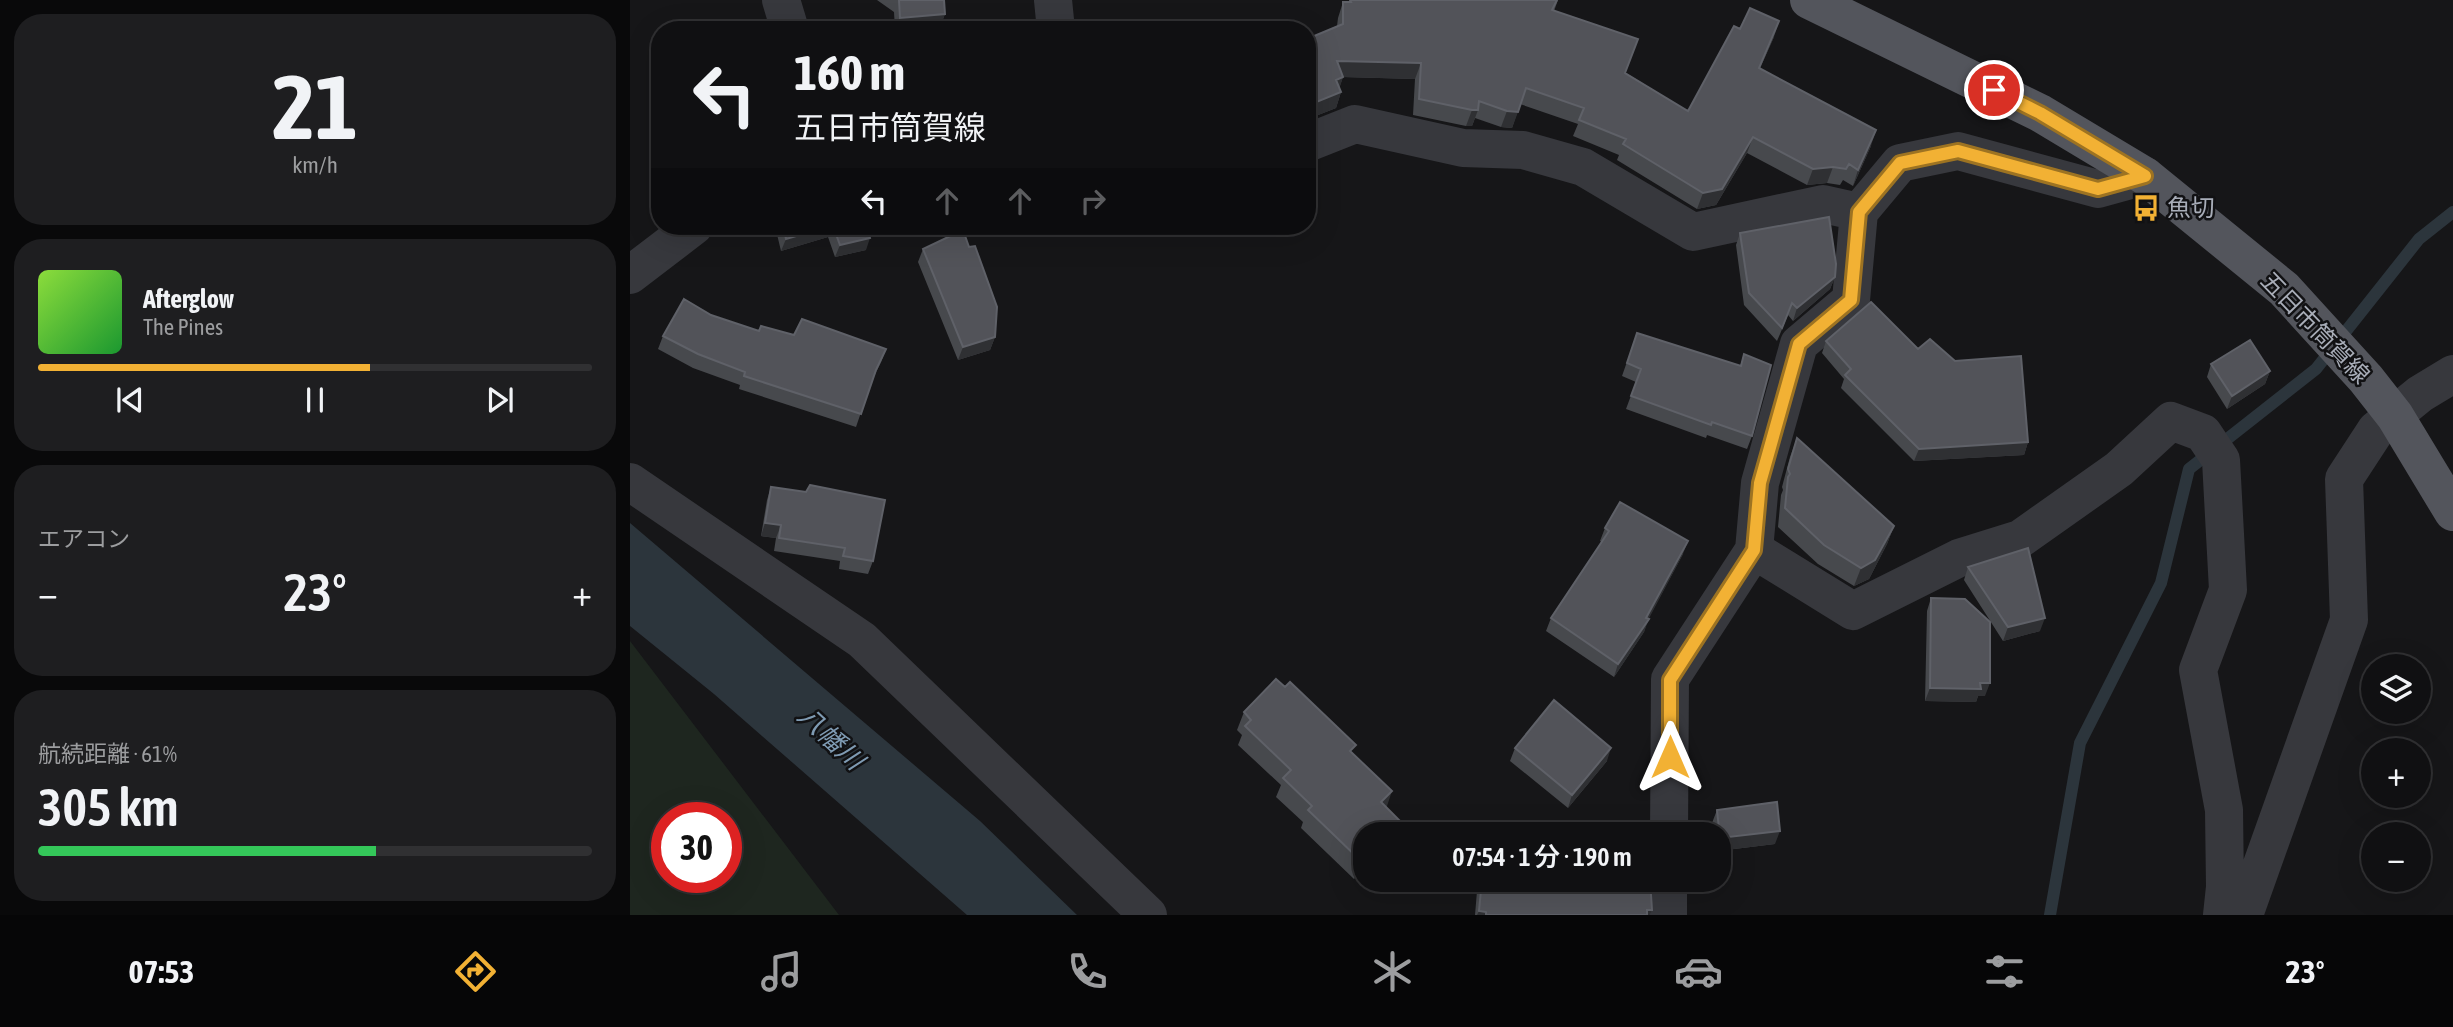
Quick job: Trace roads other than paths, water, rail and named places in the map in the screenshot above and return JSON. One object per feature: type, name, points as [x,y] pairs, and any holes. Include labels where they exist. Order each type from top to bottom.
[{"type":"main road","name":"五日市筒賀線","points":[[1809,0],[2040,113],[2145,176],[2284,289],[2366,379],[2395,416],[2453,512]]},
{"type":"street","points":[[781,0],[787,21]]},
{"type":"street","points":[[1054,0],[1055,21]]},
{"type":"street","points":[[1316,140],[1355,124],[1463,148],[1523,150],[1583,167],[1693,232],[1823,204],[1859,212]]},
{"type":"street","points":[[1669,822],[1670,680],[1754,550],[1760,483],[1799,344],[1851,300],[1859,212],[1900,163],[1958,151],[2098,189],[2145,176]]},
{"type":"street","points":[[630,275],[682,235]]},
{"type":"street","points":[[2244,915],[2349,621],[2344,479],[2376,430],[2420,394],[2453,374]]},
{"type":"street","points":[[1754,550],[1853,611],[1959,558],[2020,539],[2119,469],[2171,421],[2212,446],[2228,590],[2198,670],[2224,810],[2225,887],[2222,915]]},
{"type":"street","points":[[630,482],[862,640],[1148,915]]},
{"type":"street","points":[[1668,892],[1668,915]]},
{"type":"water","name":"八幡川","points":[[630,523],[980,821],[1077,915],[967,915],[714,694],[630,626]]},
{"type":"waterway","points":[[2050,915],[2080,743],[2161,583],[2189,469],[2316,369],[2419,239],[2453,212]]},
{"type":"place","name":"魚切","points":[[2146,208]]}]
